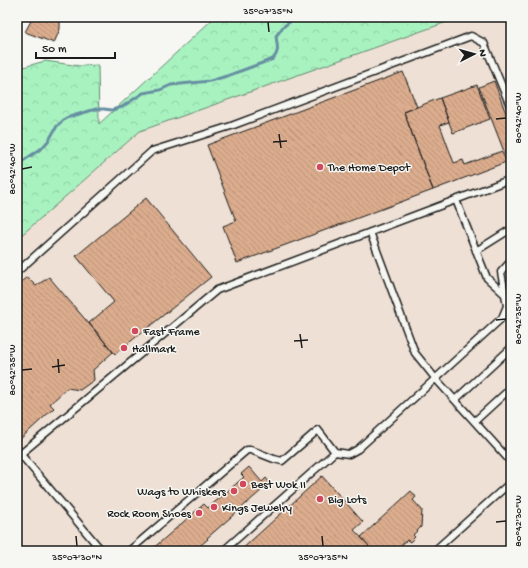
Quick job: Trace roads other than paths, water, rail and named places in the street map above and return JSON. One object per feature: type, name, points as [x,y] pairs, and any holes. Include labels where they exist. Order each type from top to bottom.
[{"type":"lane","points":[[17,272],[152,151],[231,126],[471,36],[484,43],[511,108]]},
{"type":"lane","points":[[102,551],[18,453],[217,290],[511,180]]},
{"type":"lane","points":[[456,200],[487,278],[511,300]]},
{"type":"lane","points":[[476,251],[511,229]]},
{"type":"lane","points":[[370,232],[415,353],[455,400],[510,457]]},
{"type":"lane","points":[[129,551],[248,450],[282,461],[318,430],[334,452],[349,454],[358,449],[502,318],[507,306],[501,272],[511,261]]},
{"type":"lane","points":[[455,400],[511,348]]},
{"type":"lane","points":[[475,421],[511,388]]},
{"type":"lane","points":[[224,551],[334,452]]},
{"type":"lane","points":[[434,551],[511,482]]},
{"type":"waterway","points":[[17,165],[42,148],[49,140],[57,126],[66,118],[96,109],[112,110],[122,107],[143,93],[160,90],[171,85],[210,81],[273,59],[277,51],[276,36],[283,27],[296,17]]},
{"type":"waterway","points":[[379,17],[383,19],[389,17]]},
{"type":"place","name":"The Home Depot","points":[[320,167]]},
{"type":"place","name":"Fast Frame","points":[[135,331]]},
{"type":"place","name":"Hallmark","points":[[124,348]]},
{"type":"place","name":"Best Wok II","points":[[243,484]]},
{"type":"place","name":"Wags to Whiskers","points":[[234,491]]},
{"type":"place","name":"Big Lots","points":[[320,499]]},
{"type":"place","name":"Kings Jewelry","points":[[214,507]]},
{"type":"place","name":"Rock Room Shoes","points":[[199,513]]}]
